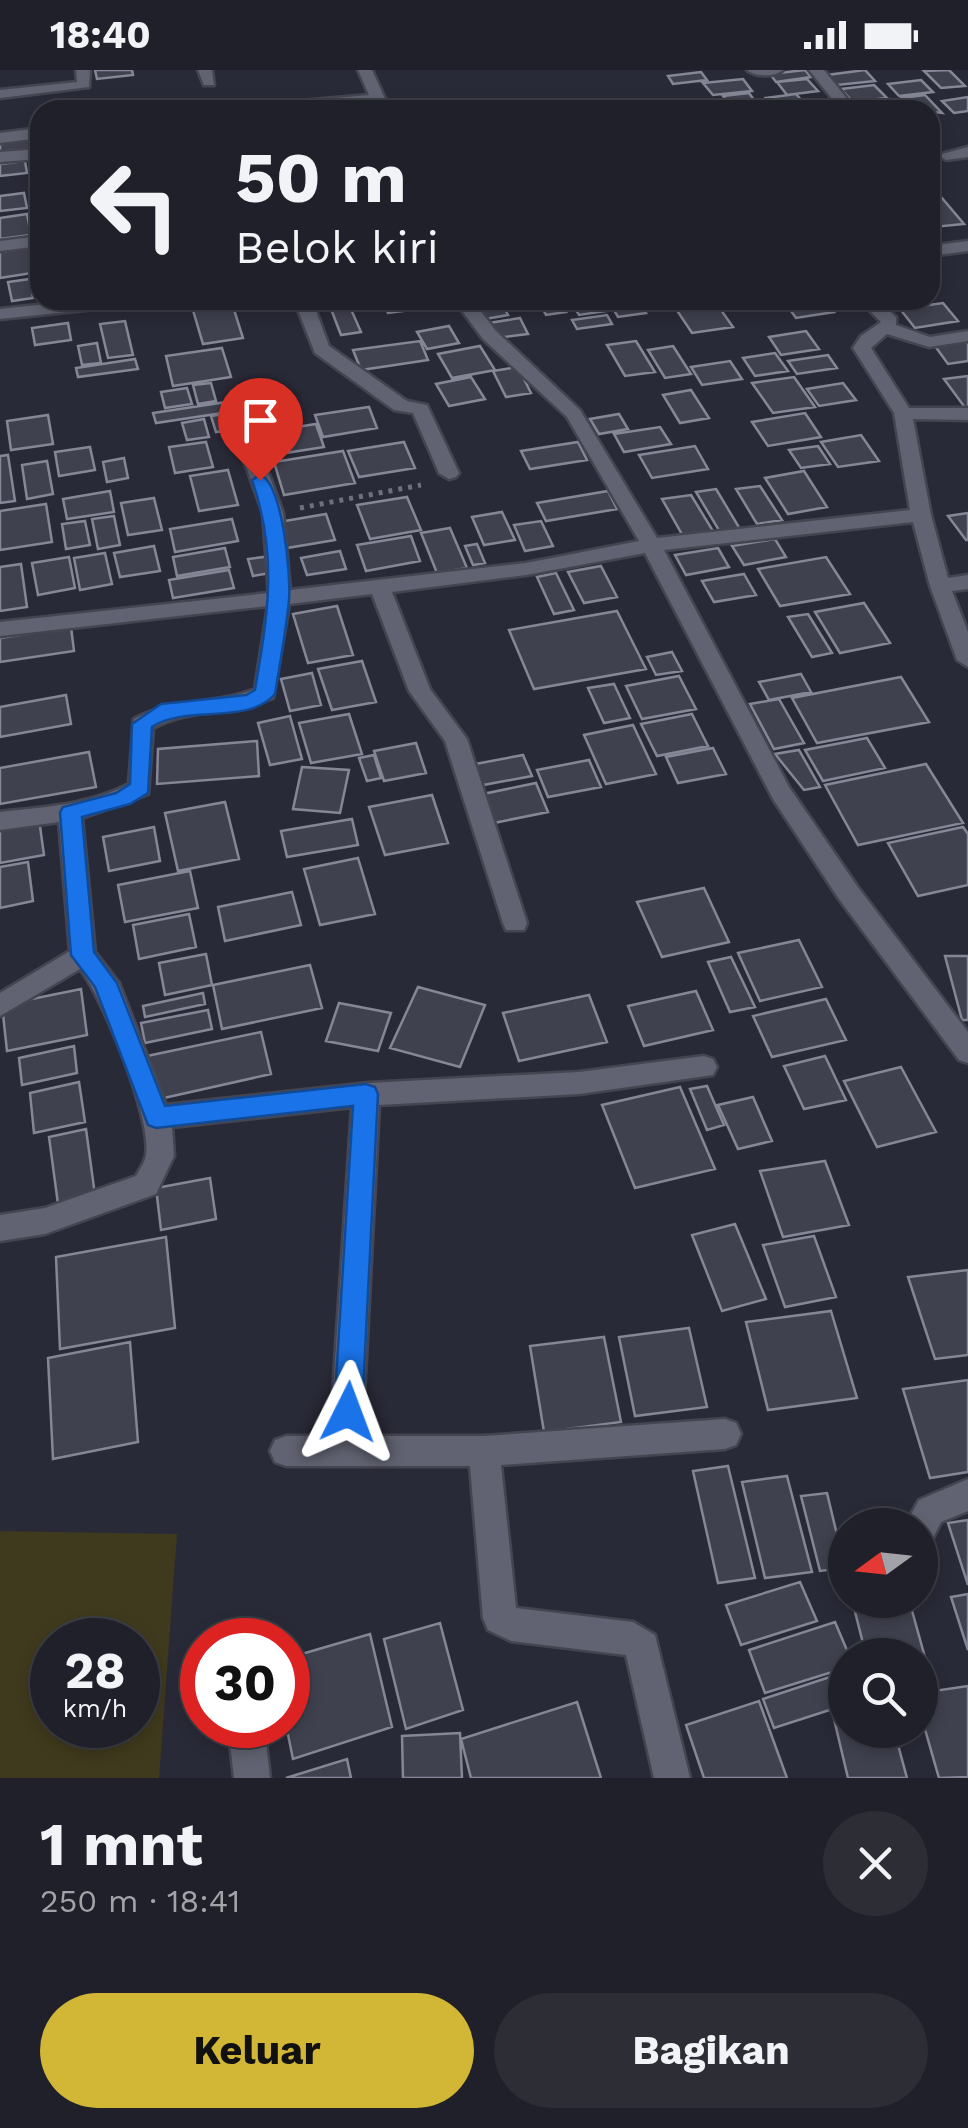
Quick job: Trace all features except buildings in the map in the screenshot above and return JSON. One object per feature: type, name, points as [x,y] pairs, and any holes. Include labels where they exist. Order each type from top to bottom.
[{"type":"street","points":[[0,94],[76,87],[84,84],[83,70]]},
{"type":"street","points":[[366,70],[378,100]]},
{"type":"street","points":[[754,70],[776,70]]},
{"type":"street","points":[[816,70],[842,100]]},
{"type":"street","points":[[0,138],[30,134]]},
{"type":"street","points":[[946,155],[968,152]]},
{"type":"street","points":[[0,157],[30,155]]},
{"type":"street","points":[[0,246],[30,242]]},
{"type":"street","points":[[940,249],[968,246]]},
{"type":"street","points":[[0,314],[33,310]]},
{"type":"street","points":[[307,310],[321,349],[400,406],[420,409],[449,474]]},
{"type":"street","points":[[469,310],[569,403],[652,545],[735,712],[783,796],[968,1052]]},
{"type":"street","points":[[880,310],[889,317],[886,328],[864,342],[862,348],[903,413],[921,515],[940,586],[968,660]]},
{"type":"street","points":[[886,328],[928,342],[968,336]]},
{"type":"street","points":[[903,413],[968,414]]},
{"type":"street","points":[[0,821],[70,812],[122,799],[140,788],[142,724],[161,711],[250,701],[265,694],[280,596],[272,513],[249,447]]},
{"type":"street","points":[[0,629],[526,569],[652,545],[921,515]]},
{"type":"street","points":[[940,586],[968,582]]},
{"type":"street","points":[[380,587],[420,691],[456,739],[515,923]]},
{"type":"street","points":[[0,1228],[45,1221],[146,1184],[160,1156],[156,1118],[106,983],[83,955],[70,812]]},
{"type":"street","points":[[0,1006],[83,955]]},
{"type":"street","points":[[156,1118],[366,1094],[530,1089],[635,1080],[704,1067]]},
{"type":"street","points":[[346,1451],[366,1094]]},
{"type":"street","points":[[286,1451],[484,1452],[725,1434]]},
{"type":"street","points":[[484,1452],[500,1618],[511,1624],[632,1639],[643,1647],[672,1778]]},
{"type":"street","points":[[937,1508],[968,1495]]},
{"type":"street","points":[[249,1748],[252,1778]]},
{"type":"path","points":[[272,513],[442,480],[449,474]]},
{"type":"shaded area","points":[[0,1531],[177,1534],[159,1778],[0,1778]]},
{"type":"route","points":[[260,480],[272,513],[280,596],[265,694],[250,701],[161,711],[142,724],[140,788],[122,799],[70,812],[83,955],[106,983],[156,1118],[366,1094],[348,1412]]}]
